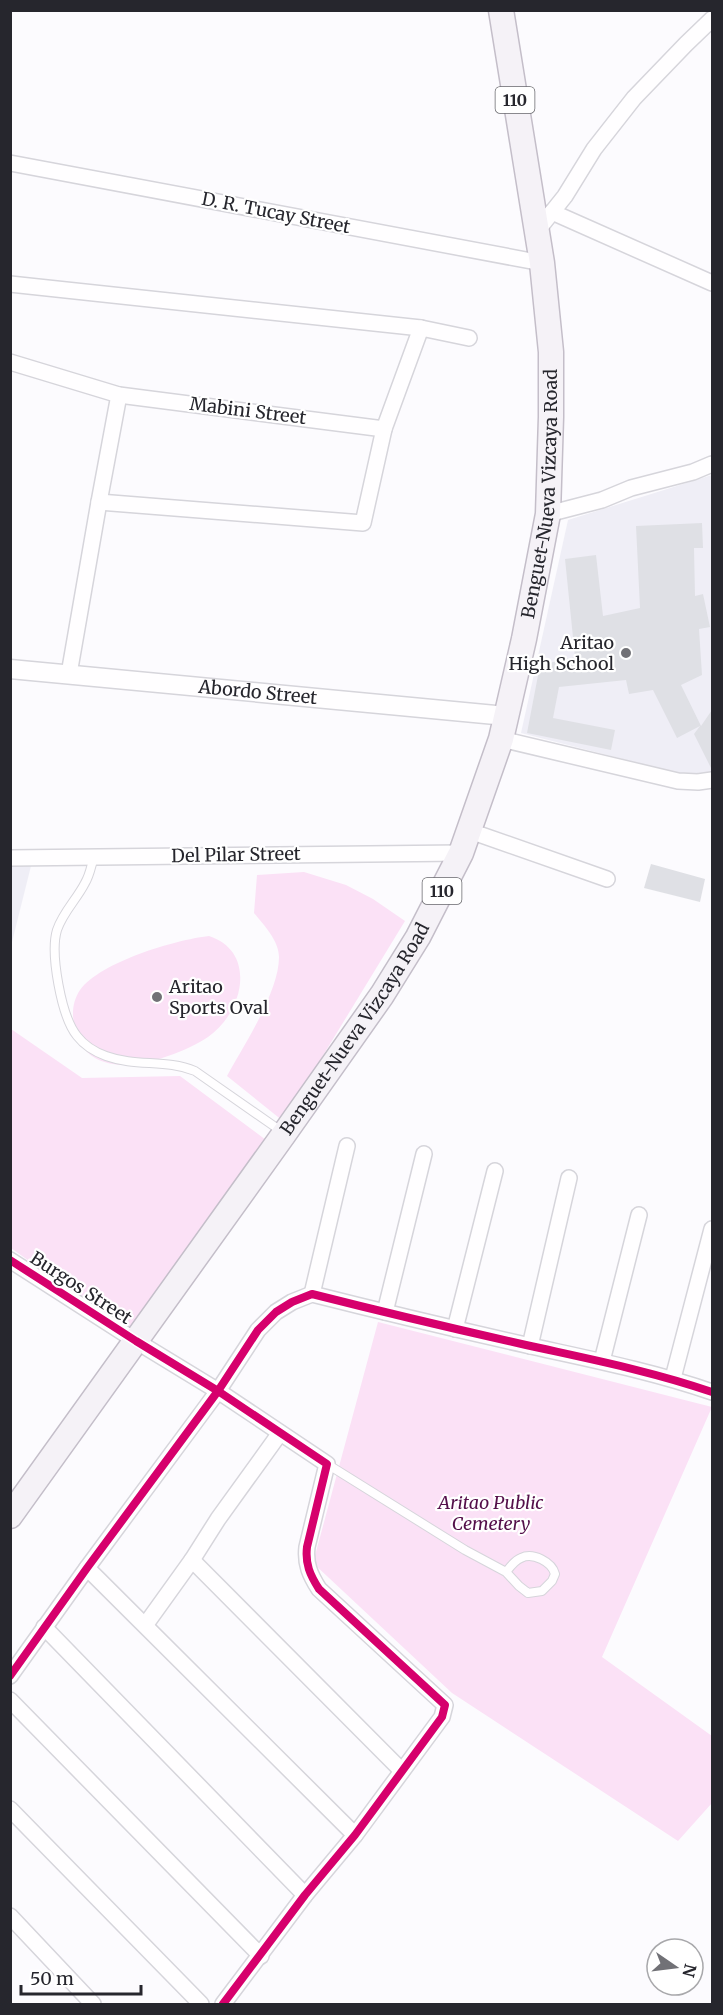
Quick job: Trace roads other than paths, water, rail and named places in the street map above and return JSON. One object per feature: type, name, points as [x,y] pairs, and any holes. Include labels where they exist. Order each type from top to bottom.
[{"type":"main road","name":"Benguet-Nueva Vizcaya Road","points":[[10,1516],[382,995],[418,937],[465,842],[504,728],[548,514],[551,352],[542,263],[501,10]]},
{"type":"street","points":[[537,231],[565,196],[594,150],[634,98],[712,19]]},
{"type":"street","name":"D. R. Tucay Street","points":[[10,163],[542,263]]},
{"type":"street","points":[[552,212],[712,283]]},
{"type":"street","points":[[10,284],[421,328],[469,338]]},
{"type":"street","points":[[99,502],[363,523],[384,429],[421,328]]},
{"type":"street","name":"Mabini Street","points":[[10,362],[119,395],[384,429]]},
{"type":"street","points":[[69,674],[119,395]]},
{"type":"street","points":[[548,514],[602,500],[631,488],[693,472],[712,464]]},
{"type":"street","name":"Abordo Street","points":[[10,669],[69,674],[504,728]]},
{"type":"street","points":[[504,728],[678,781],[698,783],[712,780]]},
{"type":"street","name":"Del Pilar Street","points":[[10,858],[94,857],[465,842],[607,879]]},
{"type":"street","points":[[312,1294],[347,1146]]},
{"type":"street","points":[[385,1312],[424,1154]]},
{"type":"street","points":[[455,1329],[495,1171]]},
{"type":"street","points":[[530,1346],[569,1178]]},
{"type":"street","points":[[602,1360],[639,1215]]},
{"type":"street","points":[[673,1378],[712,1229]]},
{"type":"street","name":"Burgos Street","points":[[10,1260],[219,1391],[327,1464]]},
{"type":"street","points":[[10,1676],[219,1391],[258,1330],[276,1312],[292,1302],[312,1294],[455,1329],[602,1360],[673,1378],[712,1392]]},
{"type":"street","points":[[146,1624],[280,1433]]},
{"type":"street","points":[[223,2004],[261,1956],[304,1895],[355,1834],[402,1771],[442,1717],[445,1705],[319,1589],[310,1575],[306,1555],[307,1547],[327,1464]]},
{"type":"street","points":[[192,1560],[402,1771]]},
{"type":"street","points":[[87,1568],[146,1624],[355,1834]]},
{"type":"street","points":[[44,1627],[304,1895]]},
{"type":"street","points":[[10,1700],[261,1956]]},
{"type":"street","points":[[10,1809],[201,2004]]},
{"type":"street","points":[[10,1916],[93,2004]]},
{"type":"lane","points":[[94,857],[85,883],[62,918],[55,936],[58,979],[65,1009],[76,1035],[87,1046],[105,1056],[129,1062],[180,1065],[195,1071],[284,1134]]},
{"type":"lane","points":[[327,1464],[465,1550],[506,1572],[519,1586],[533,1594],[542,1592],[555,1574],[553,1567],[544,1560],[526,1557],[519,1559],[506,1572]]},
{"type":"place","name":"Aritao High School","points":[[626,653]]},
{"type":"place","name":"Aritao Sports Oval","points":[[157,997]]},
{"type":"park label","name":"Aritao Public Cemetery","points":[[491,1513]]}]
